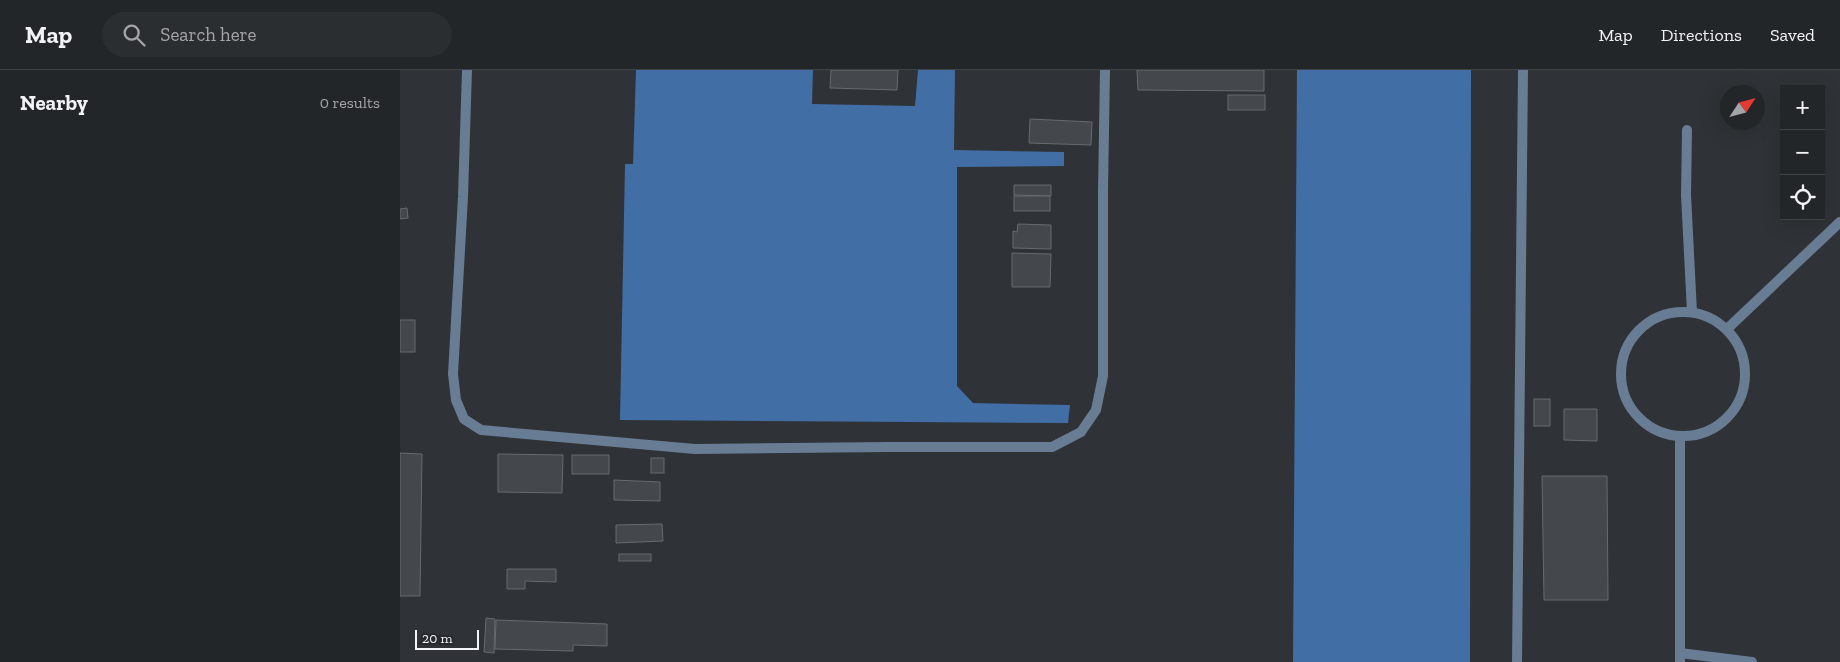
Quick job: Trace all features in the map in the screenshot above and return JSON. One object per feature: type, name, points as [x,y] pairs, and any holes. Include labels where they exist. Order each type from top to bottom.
[{"type":"street","points":[[467,70],[463,197],[453,374],[456,400],[464,419],[481,430],[695,449],[1052,447],[1082,432],[1096,410],[1103,376],[1105,70]]},
{"type":"street","points":[[1517,662],[1523,70]]},
{"type":"street","points":[[1686,130],[1686,195],[1692,312]]},
{"type":"street","points":[[1727,329],[1840,222]]},
{"type":"street","points":[[1672,312],[1692,312],[1711,318],[1727,329],[1738,345],[1744,362],[1745,381],[1740,399],[1730,415],[1716,427],[1699,434],[1680,436],[1660,431],[1643,421],[1630,406],[1623,387],[1621,368],[1626,348],[1637,332],[1653,319],[1672,312]]},
{"type":"street","points":[[1680,436],[1680,658],[1752,662]]},
{"type":"water","points":[[636,70],[813,70],[812,104],[915,106],[918,70],[955,70],[954,150],[1064,152],[1064,166],[957,167],[957,386],[973,403],[1070,405],[1068,423],[620,420],[625,164],[633,164]]},
{"type":"water","points":[[1297,70],[1471,70],[1470,662],[1293,662]]},
{"type":"building","points":[[831,70],[898,70],[897,90],[830,88]]},
{"type":"building","points":[[1137,70],[1264,70],[1264,91],[1138,90]]},
{"type":"building","points":[[1228,95],[1265,95],[1265,110],[1228,110]]},
{"type":"building","points":[[1030,119],[1092,122],[1091,145],[1029,143]]},
{"type":"building","points":[[1014,185],[1051,185],[1051,196],[1014,195]]},
{"type":"building","points":[[1014,196],[1050,196],[1050,211],[1014,211]]},
{"type":"building","points":[[407,208],[408,218],[400,219],[400,209]]},
{"type":"building","points":[[1018,224],[1051,225],[1051,249],[1013,248],[1013,231],[1017,232]]},
{"type":"building","points":[[1012,253],[1051,254],[1050,287],[1012,287]]},
{"type":"building","points":[[400,320],[415,320],[415,352],[400,352]]},
{"type":"building","points":[[1534,399],[1550,399],[1550,426],[1534,426]]},
{"type":"building","points":[[1564,409],[1597,409],[1597,441],[1564,440]]},
{"type":"building","points":[[400,453],[422,454],[420,596],[400,596]]},
{"type":"building","points":[[498,454],[563,455],[562,493],[498,492]]},
{"type":"building","points":[[572,455],[609,455],[609,474],[572,474]]},
{"type":"building","points":[[651,458],[664,458],[664,473],[651,473]]},
{"type":"building","points":[[1542,476],[1607,476],[1608,600],[1544,600]]},
{"type":"building","points":[[614,480],[660,482],[660,501],[614,500]]},
{"type":"building","points":[[662,524],[663,541],[616,543],[616,525]]},
{"type":"building","points":[[619,554],[651,554],[651,561],[619,561]]},
{"type":"building","points":[[507,569],[556,569],[556,582],[525,581],[525,589],[507,589]]},
{"type":"building","points":[[486,618],[495,619],[494,653],[484,652]]},
{"type":"building","points":[[496,620],[607,624],[607,646],[573,645],[573,651],[495,649]]}]
